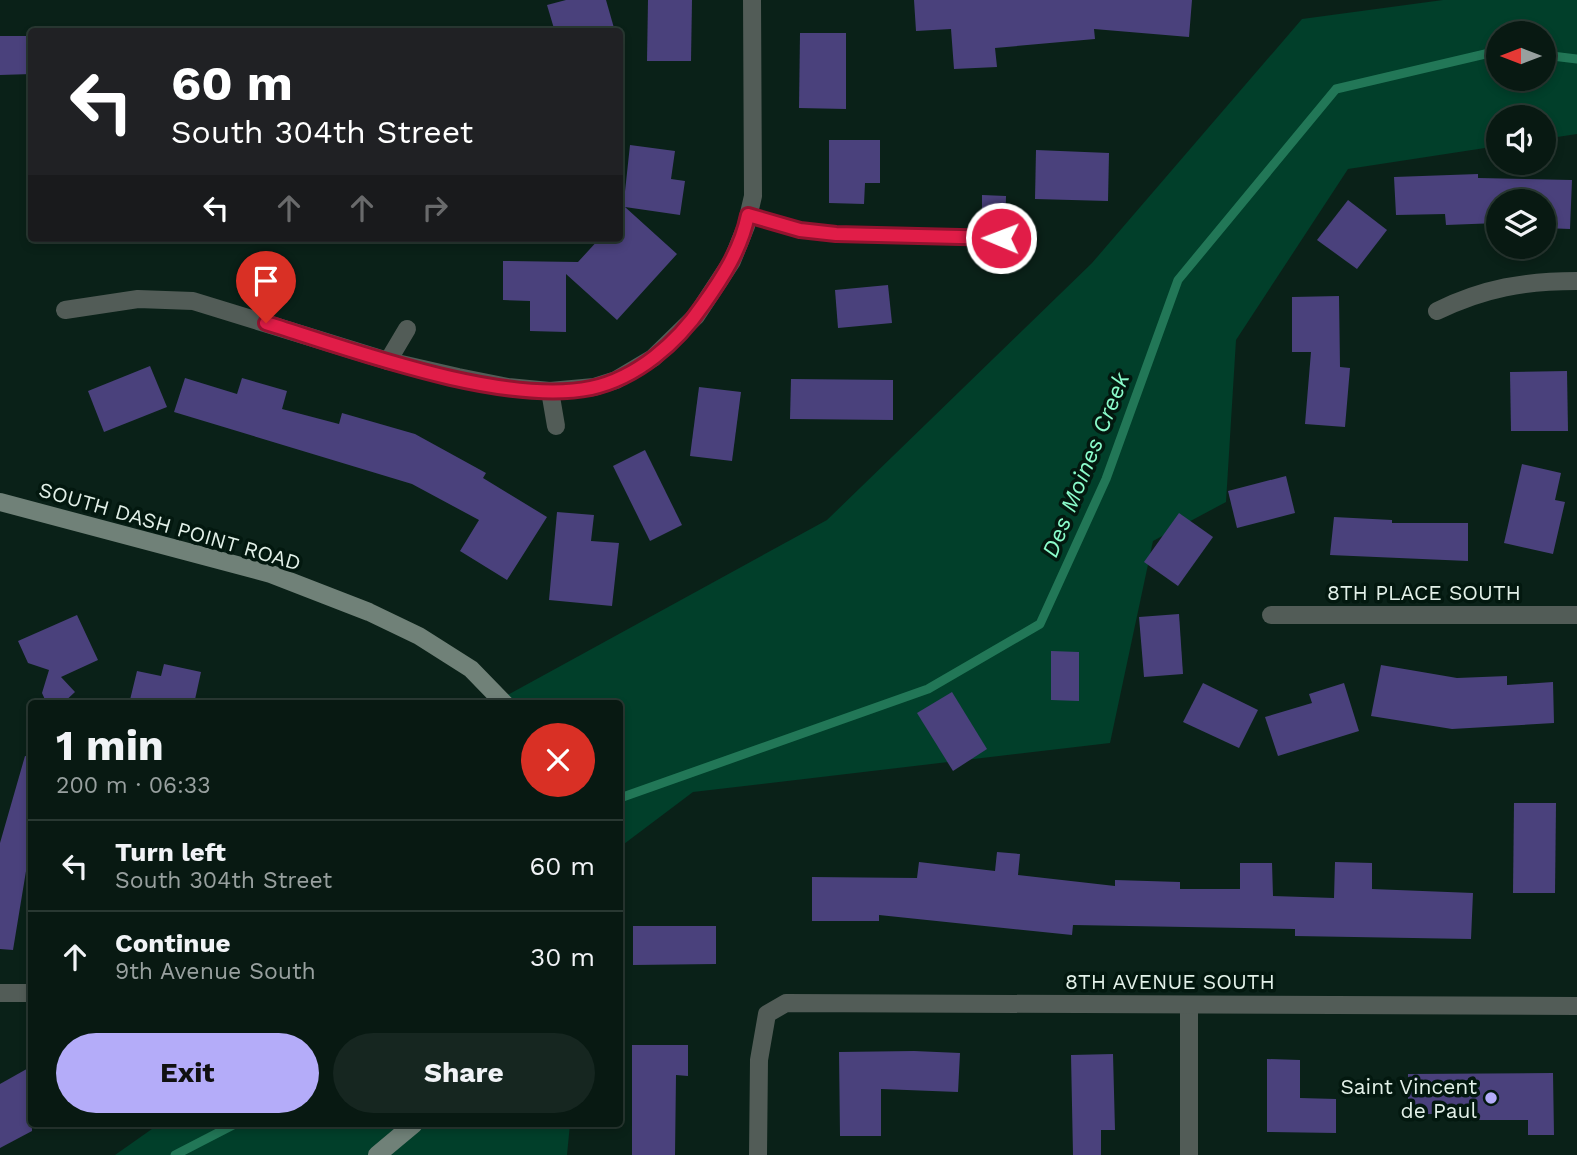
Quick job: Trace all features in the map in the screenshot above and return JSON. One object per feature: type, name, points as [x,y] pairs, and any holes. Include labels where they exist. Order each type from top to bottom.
[{"type":"main road","name":"SOUTH DASH POINT ROAD","points":[[0,502],[271,574],[369,612],[419,636],[471,669],[501,700]]},
{"type":"main road","points":[[377,1155],[410,1127]]},
{"type":"street","points":[[65,310],[138,299],[193,300],[388,361],[508,387],[550,391],[594,387],[616,380],[653,358],[696,316],[732,261],[748,215],[754,184],[752,0]]},
{"type":"street","points":[[1437,311],[1493,288],[1520,282],[1577,281]]},
{"type":"street","points":[[388,361],[407,329]]},
{"type":"street","points":[[550,391],[556,425]]},
{"type":"street","name":"8TH PLACE SOUTH","points":[[1271,615],[1577,615]]},
{"type":"street","points":[[0,993],[28,993]]},
{"type":"street","name":"8TH AVENUE SOUTH","points":[[758,1155],[759,1060],[767,1014],[786,1003],[1577,1006]]},
{"type":"street","points":[[1189,1004],[1189,1155]]},
{"type":"lane","points":[[748,215],[800,230],[836,234],[1001,238]]},
{"type":"green space","points":[[1443,0],[1577,0],[1577,134],[1556,137],[1556,105],[1486,105],[1486,148],[1348,169],[1236,340],[1226,502],[1153,541],[1110,743],[693,792],[623,845],[623,700],[498,700],[827,520],[1092,263],[1302,19]]},
{"type":"green space","points":[[155,1127],[570,1127],[567,1155],[115,1155]]},
{"type":"building","points":[[566,0],[606,0],[614,28],[554,28],[547,5]]},
{"type":"building","points":[[648,0],[692,0],[691,61],[647,61]]},
{"type":"building","points":[[914,0],[1192,0],[1189,37],[1094,29],[1095,39],[995,48],[997,67],[954,69],[951,29],[916,31]]},
{"type":"building","points":[[800,33],[846,33],[846,109],[799,108]]},
{"type":"building","points":[[0,36],[28,36],[28,74],[0,75]]},
{"type":"building","points":[[829,140],[880,140],[880,183],[865,183],[864,204],[829,203]]},
{"type":"building","points":[[630,145],[675,151],[671,179],[685,181],[680,215],[625,207],[677,254],[617,320],[566,274],[566,332],[530,331],[530,301],[503,300],[503,261],[578,262],[596,242],[623,242],[623,210]]},
{"type":"building","points":[[1036,150],[1109,153],[1108,201],[1035,199]]},
{"type":"building","points":[[1478,174],[1478,178],[1572,180],[1570,229],[1556,228],[1556,189],[1486,189],[1486,223],[1446,225],[1445,214],[1396,215],[1394,177]]},
{"type":"building","points":[[982,195],[1006,196],[1005,230],[982,228]]},
{"type":"building","points":[[1348,200],[1387,230],[1357,269],[1317,240]]},
{"type":"building","points":[[888,285],[892,323],[838,328],[835,290]]},
{"type":"building","points":[[1339,296],[1340,367],[1350,368],[1345,427],[1305,424],[1311,352],[1292,352],[1292,297]]},
{"type":"building","points":[[150,366],[167,407],[104,432],[88,391]]},
{"type":"building","points":[[1567,371],[1568,431],[1511,431],[1510,372]]},
{"type":"building","points":[[185,378],[237,394],[242,378],[287,391],[282,409],[339,424],[342,413],[415,434],[486,473],[483,478],[547,517],[507,580],[460,551],[479,520],[412,484],[174,412]]},
{"type":"building","points":[[791,379],[893,380],[893,420],[790,419]]},
{"type":"building","points":[[699,387],[741,392],[732,461],[690,456]]},
{"type":"building","points":[[645,450],[682,525],[650,541],[613,466]]},
{"type":"building","points":[[1522,464],[1561,473],[1555,500],[1565,502],[1553,554],[1504,543]]},
{"type":"building","points":[[1286,476],[1295,513],[1237,528],[1228,491]]},
{"type":"building","points":[[557,512],[594,515],[591,541],[619,543],[612,606],[549,600]]},
{"type":"building","points":[[1179,513],[1213,537],[1178,586],[1144,562]]},
{"type":"building","points":[[1334,517],[1392,520],[1392,523],[1468,523],[1468,561],[1330,555]]},
{"type":"building","points":[[1179,614],[1183,674],[1144,677],[1139,617]]},
{"type":"building","points":[[77,615],[98,660],[61,677],[75,692],[66,700],[45,700],[42,693],[49,670],[28,663],[18,641]]},
{"type":"building","points":[[1051,651],[1079,652],[1079,701],[1051,700]]},
{"type":"building","points":[[164,664],[201,672],[195,700],[130,700],[137,671],[161,676]]},
{"type":"building","points":[[1381,665],[1457,678],[1507,676],[1507,685],[1553,682],[1554,723],[1452,729],[1371,716]]},
{"type":"building","points":[[1203,683],[1258,710],[1239,748],[1183,722]]},
{"type":"building","points":[[1344,683],[1359,731],[1278,756],[1265,717],[1312,703],[1309,694]]},
{"type":"building","points":[[952,692],[987,749],[953,771],[917,713]]},
{"type":"building","points":[[25,756],[28,756],[28,865],[13,950],[0,949],[0,843]]},
{"type":"building","points":[[1514,803],[1556,803],[1555,893],[1513,893]]},
{"type":"building","points":[[997,852],[1020,854],[1018,875],[1115,886],[1115,880],[1180,882],[1180,889],[1240,889],[1240,863],[1272,863],[1273,896],[1334,898],[1335,862],[1372,863],[1372,889],[1473,893],[1471,939],[1295,936],[1295,929],[1073,925],[1072,935],[879,915],[879,921],[812,921],[812,877],[917,878],[919,862],[995,871]]},
{"type":"building","points":[[633,926],[716,926],[716,964],[633,965]]},
{"type":"building","points":[[632,1045],[688,1045],[688,1076],[676,1075],[675,1155],[632,1155]]},
{"type":"building","points":[[839,1052],[960,1053],[958,1092],[881,1089],[881,1136],[840,1136]]},
{"type":"building","points":[[1113,1054],[1115,1130],[1101,1130],[1101,1155],[1073,1155],[1071,1055]]},
{"type":"building","points":[[1267,1059],[1300,1060],[1300,1098],[1336,1099],[1336,1133],[1267,1132]]},
{"type":"building","points":[[28,1068],[28,1127],[32,1127],[32,1131],[0,1148],[0,1084]]},
{"type":"building","points":[[1553,1073],[1554,1135],[1528,1135],[1528,1120],[1472,1120],[1472,1114],[1408,1114],[1408,1074]]},
{"type":"waterway","name":"Des Moines Creek","points":[[623,797],[928,689],[1040,624],[1106,479],[1178,280],[1336,89],[1486,54]]},
{"type":"waterway","name":"Des Moines Creek","points":[[1556,56],[1577,59]]},
{"type":"waterway","name":"Des Moines Creek","points":[[175,1155],[229,1127]]},
{"type":"place","name":"Saint Vincent de Paul","points":[[1491,1098]]},
{"type":"route","points":[[266,323],[388,361],[458,377],[508,387],[550,391],[575,390],[616,380],[653,358],[680,334],[696,316],[732,261],[748,215],[800,230],[836,234],[1001,238]]}]
